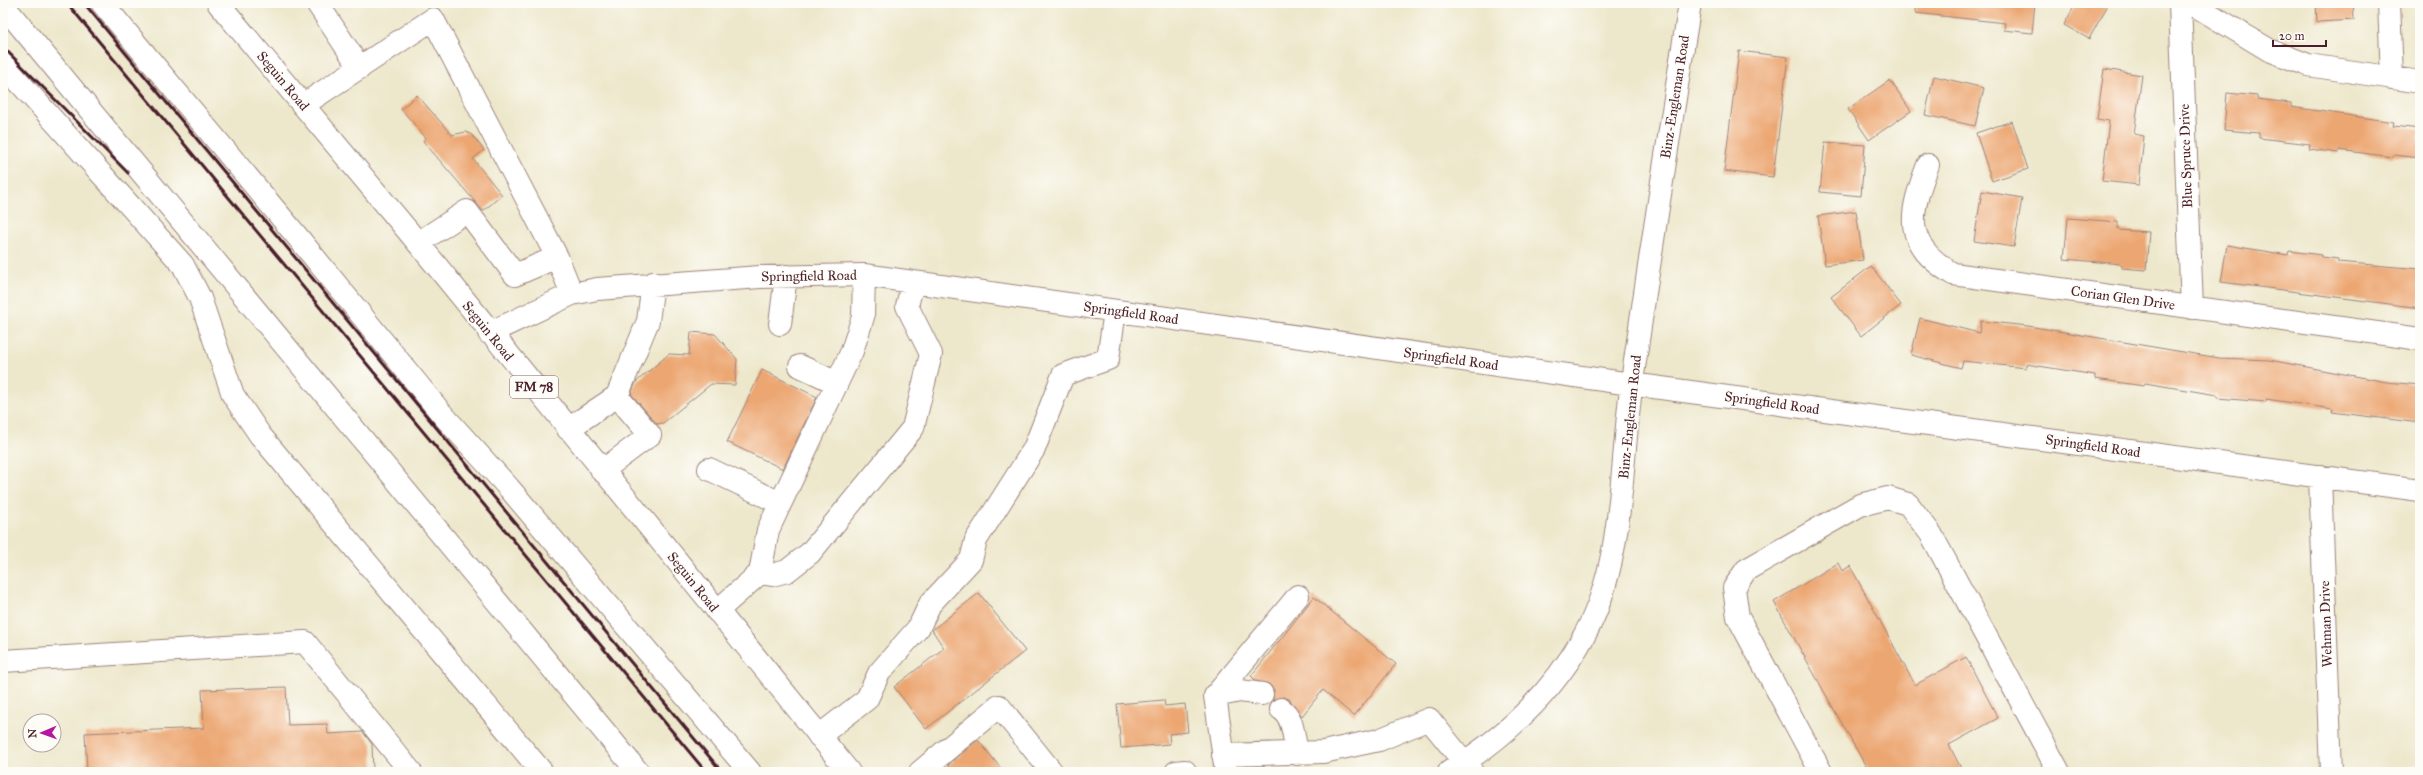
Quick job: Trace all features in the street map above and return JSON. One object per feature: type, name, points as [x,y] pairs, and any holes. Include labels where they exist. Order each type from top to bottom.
[{"type":"street","points":[[102,3],[296,235],[442,414],[509,488],[750,772]]},
{"type":"street","name":"Seguin Road","points":[[218,3],[418,243],[489,333],[849,772]]},
{"type":"street","points":[[317,3],[360,68]]},
{"type":"street","name":"Binz-Engleman Road","points":[[1461,769],[1529,711],[1550,688],[1584,636],[1596,608],[1614,544],[1626,454],[1631,384],[1690,3]]},
{"type":"street","name":"Blue Spruce Drive","points":[[2180,3],[2192,308]]},
{"type":"street","points":[[2191,3],[2268,50],[2308,65],[2420,82]]},
{"type":"street","points":[[2389,3],[2392,78]]},
{"type":"street","points":[[3,5],[638,772]]},
{"type":"street","points":[[303,105],[433,19],[557,257],[572,294]]},
{"type":"street","points":[[3,64],[183,265],[200,298],[233,395],[260,435],[542,772]]},
{"type":"street","name":"Corian Glen Drive","points":[[1928,165],[1914,206],[1917,240],[1937,264],[1953,274],[2420,339]]},
{"type":"street","points":[[418,243],[467,211],[515,274],[557,257]]},
{"type":"street","points":[[716,611],[760,573],[768,530],[852,351],[863,317],[864,275]]},
{"type":"street","name":"Springfield Road","points":[[489,333],[572,294],[597,289],[652,283],[786,276],[864,275],[1631,384],[2420,490]]},
{"type":"street","points":[[780,324],[786,276]]},
{"type":"street","points":[[760,573],[772,575],[787,571],[810,553],[912,428],[931,354],[907,306],[913,282]]},
{"type":"street","points":[[568,429],[617,396],[648,321],[652,283]]},
{"type":"street","points":[[819,736],[867,699],[879,673],[919,627],[930,604],[971,560],[976,540],[1034,449],[1064,375],[1108,359],[1115,311]]},
{"type":"street","points":[[800,366],[837,383]]},
{"type":"street","points":[[602,471],[650,435],[617,396]]},
{"type":"street","points":[[709,469],[780,503]]},
{"type":"street","name":"Wehman Drive","points":[[2320,476],[2331,772]]},
{"type":"street","points":[[1821,772],[1738,617],[1734,588],[1746,570],[1860,505],[1888,498],[1908,504],[1931,534],[2059,772]]},
{"type":"street","points":[[1298,596],[1215,696],[1224,764],[1323,752],[1379,740],[1429,719],[1461,769]]},
{"type":"street","points":[[3,661],[305,642],[410,772]]},
{"type":"street","points":[[1215,696],[1240,691],[1262,694]]},
{"type":"street","points":[[920,772],[999,706],[1052,772]]},
{"type":"street","points":[[1281,709],[1285,712],[1292,728],[1297,754]]},
{"type":"building","points":[[1915,3],[2035,3],[2032,33],[2004,30],[2005,23],[1915,13]]},
{"type":"building","points":[[2076,3],[2109,3],[2089,39],[2064,25]]},
{"type":"building","points":[[2316,3],[2353,3],[2354,20],[2317,22]]},
{"type":"building","points":[[1739,51],[1788,57],[1773,177],[1724,171]]},
{"type":"building","points":[[2104,69],[2142,75],[2134,134],[2144,136],[2139,185],[2102,181],[2109,121],[2097,119]]},
{"type":"building","points":[[1934,76],[1984,88],[1975,126],[1925,115]]},
{"type":"building","points":[[1890,80],[1911,111],[1869,140],[1848,109]]},
{"type":"building","points":[[2227,93],[2257,96],[2257,99],[2291,103],[2291,107],[2394,122],[2393,126],[2420,129],[2420,158],[2394,155],[2393,157],[2339,150],[2339,153],[2309,149],[2310,144],[2259,138],[2259,133],[2224,130]]},
{"type":"building","points":[[417,95],[452,135],[466,132],[472,135],[484,150],[473,159],[502,195],[483,211],[423,141],[426,138],[401,109]]},
{"type":"building","points":[[2012,121],[2028,169],[1992,181],[1976,133]]},
{"type":"building","points":[[1825,142],[1865,145],[1861,196],[1820,192]]},
{"type":"building","points":[[1982,191],[2022,198],[2014,247],[1974,241]]},
{"type":"building","points":[[1856,211],[1863,260],[1825,265],[1818,216]]},
{"type":"building","points":[[2068,218],[2118,222],[2118,230],[2149,232],[2146,270],[2122,268],[2122,264],[2064,259]]},
{"type":"building","points":[[2227,245],[2288,255],[2289,251],[2322,255],[2322,257],[2338,259],[2338,262],[2420,269],[2420,308],[2221,282]]},
{"type":"building","points":[[1871,266],[1901,305],[1861,336],[1831,297]]},
{"type":"building","points":[[1920,318],[1979,333],[1981,321],[2028,326],[2219,358],[2269,360],[2387,382],[2420,385],[2420,423],[2332,412],[2333,409],[2266,399],[2266,402],[2217,398],[2217,395],[2145,383],[2144,386],[2095,379],[2095,375],[2026,364],[2026,368],[1963,361],[1961,368],[1911,355]]},
{"type":"building","points":[[691,332],[715,334],[737,359],[735,385],[711,384],[663,423],[657,424],[631,394],[636,382],[669,354],[689,355]]},
{"type":"building","points":[[762,370],[817,397],[783,469],[727,442]]},
{"type":"building","points":[[1838,563],[1842,571],[1850,566],[1915,685],[1966,657],[1998,718],[1949,745],[1963,772],[1869,772],[1774,602]]},
{"type":"building","points":[[979,593],[1025,651],[926,729],[894,687],[944,648],[932,630]]},
{"type":"building","points":[[1314,597],[1396,664],[1354,716],[1323,690],[1302,716],[1289,699],[1283,697],[1273,700],[1274,690],[1269,684],[1256,681],[1251,676]]},
{"type":"building","points":[[286,687],[288,725],[327,724],[328,734],[363,732],[372,744],[373,772],[87,772],[85,733],[204,728],[202,690]]},
{"type":"building","points":[[1164,700],[1165,706],[1185,704],[1188,732],[1169,734],[1170,744],[1121,748],[1117,704]]},
{"type":"building","points":[[978,740],[1004,772],[953,772],[948,765]]},
{"type":"railway","points":[[67,3],[706,772]]},
{"type":"railway","points":[[84,3],[722,772]]},
{"type":"railway","points":[[3,47],[128,173]]}]
